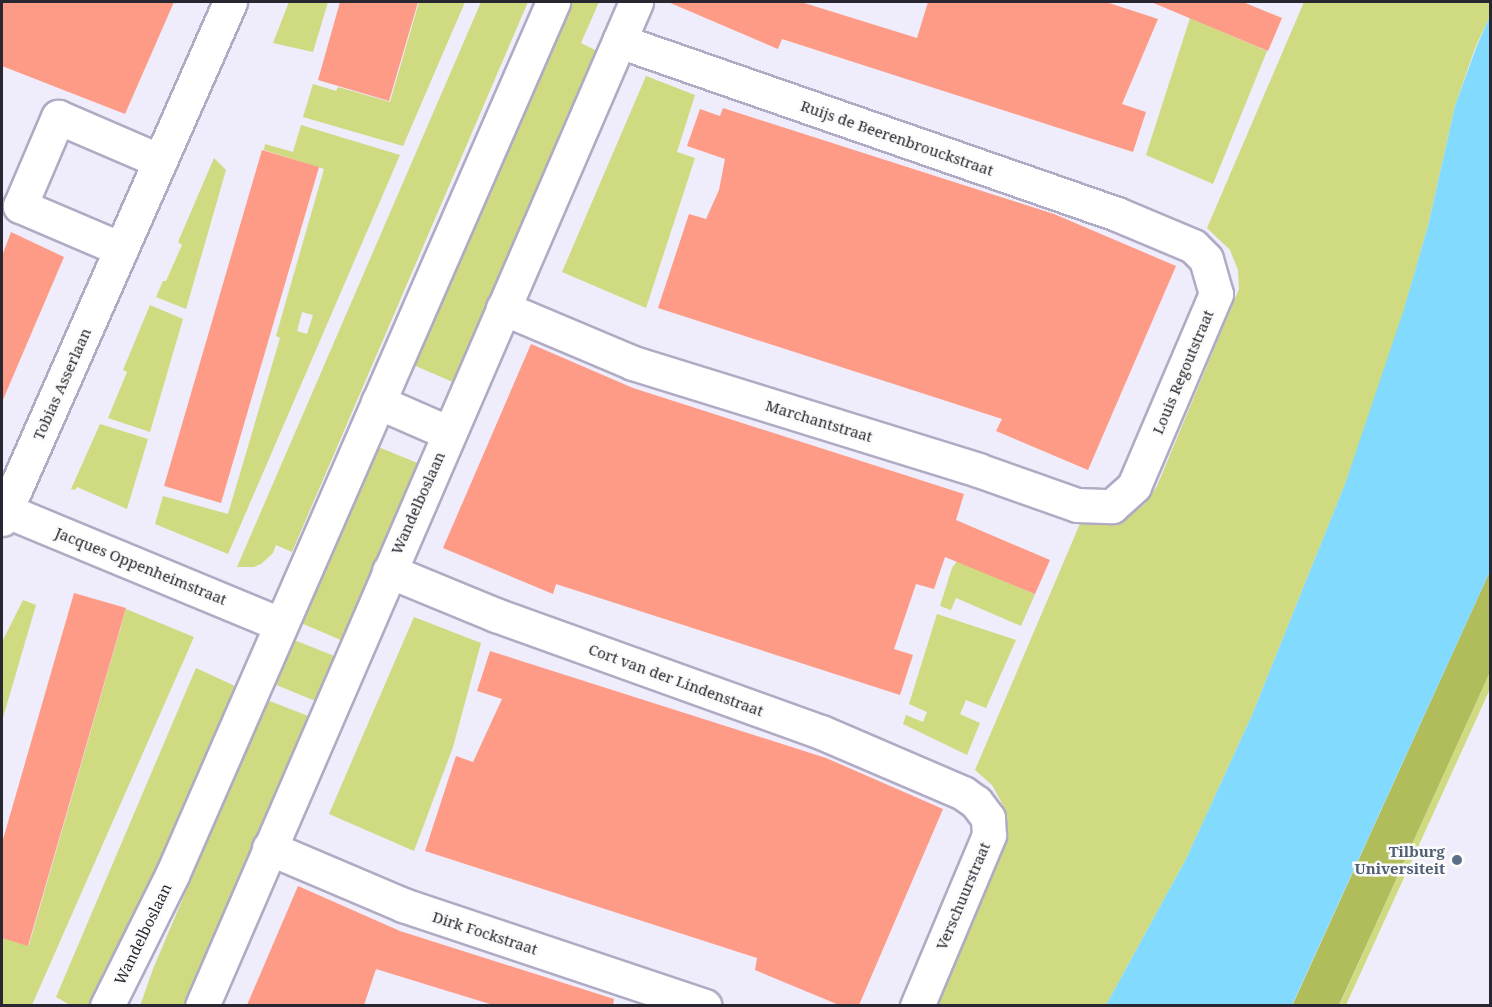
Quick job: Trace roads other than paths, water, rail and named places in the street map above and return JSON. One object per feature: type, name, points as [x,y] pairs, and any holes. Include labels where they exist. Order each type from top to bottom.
[{"type":"street","name":"Tobias Asserlaan","points":[[3,513],[230,2]]},
{"type":"street","name":"Wandelboslaan","points":[[107,1005],[178,861],[552,2]]},
{"type":"street","name":"Wandelboslaan","points":[[202,1005],[636,2]]},
{"type":"street","name":"Ruijs de Beerenbrouckstraat","points":[[619,41],[706,73],[1117,213],[1175,237]]},
{"type":"street","points":[[121,249],[20,206],[58,117],[160,161]]},
{"type":"street","name":"Louis Regoutstraat","points":[[1134,486],[1216,294],[1206,259],[1193,246],[1175,237]]},
{"type":"street","name":"Marchantstraat","points":[[503,308],[633,363],[978,470],[1077,505],[1112,506],[1134,486]]},
{"type":"street","points":[[378,402],[449,433]]},
{"type":"street","name":"Jacques Oppenheimstraat","points":[[3,513],[280,624]]},
{"type":"street","name":"Cort van der Lindenstraat","points":[[389,571],[496,615],[821,732],[963,793]]},
{"type":"street","name":"Verschuurstraat","points":[[917,1005],[989,835],[988,819],[976,802],[963,793]]},
{"type":"street","name":"Dirk Fockstraat","points":[[269,848],[403,905],[705,1005]]},
{"type":"street","name":"Wandelboslaan","points":[[129,1005],[178,861]]},
{"type":"water","points":[[1490,16],[1490,571],[1292,1005],[1106,1005],[1186,859],[1252,715],[1345,484],[1403,312],[1428,226],[1455,106]]},
{"type":"place","name":"Tilburg Universiteit","points":[[1457,860]]}]
